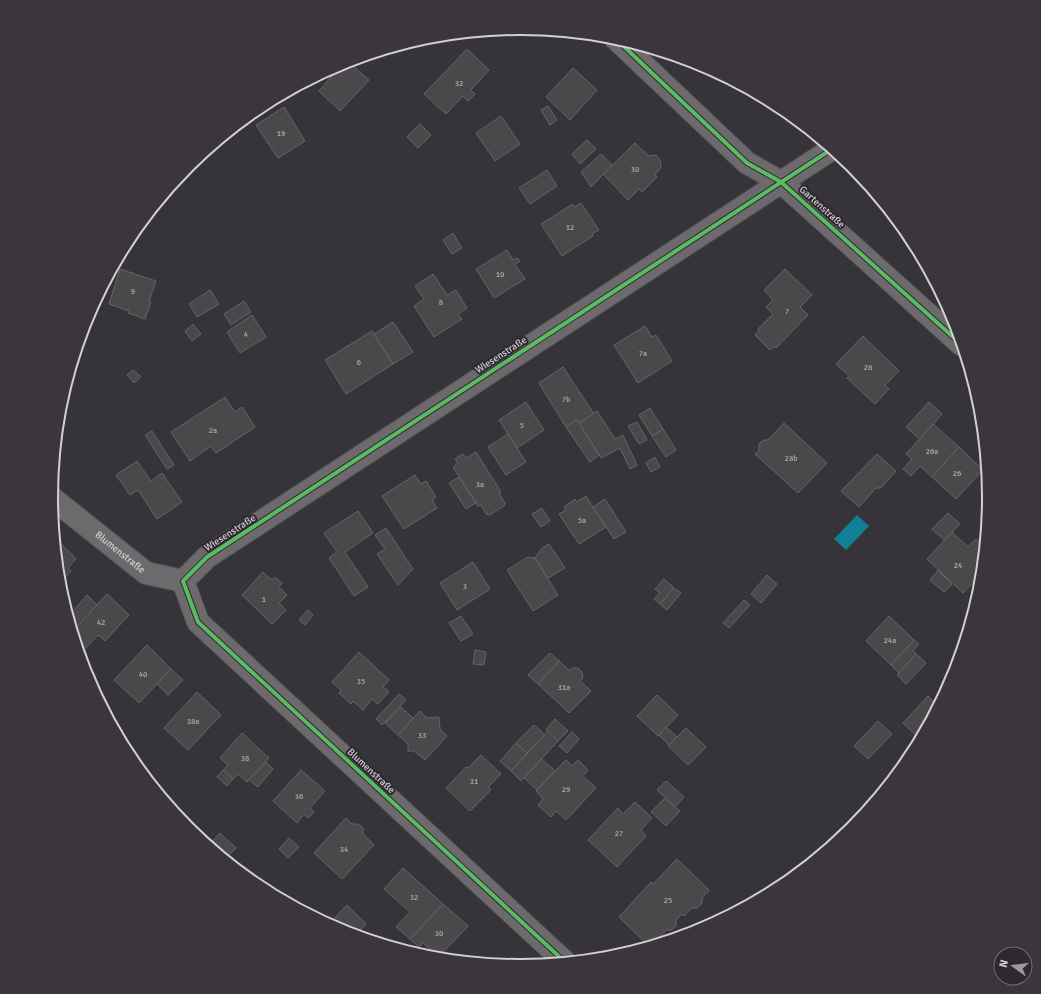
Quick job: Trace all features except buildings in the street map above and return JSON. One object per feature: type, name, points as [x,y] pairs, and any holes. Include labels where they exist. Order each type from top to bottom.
[{"type":"street","name":"Gartenstraße","points":[[625,47],[746,163],[781,182],[954,338]]},
{"type":"street","name":"Wiesenstraße","points":[[183,581],[207,557],[827,152]]},
{"type":"street","name":"Blumenstraße","points":[[58,503],[146,573],[183,581],[198,622],[560,957]]},
{"type":"water","points":[[857,515],[869,526],[846,550],[834,539]]},
{"type":"cycle path","points":[[625,47],[747,163],[781,182],[954,338]]},
{"type":"cycle path","points":[[560,957],[198,622],[183,581],[207,557],[827,152]]}]
